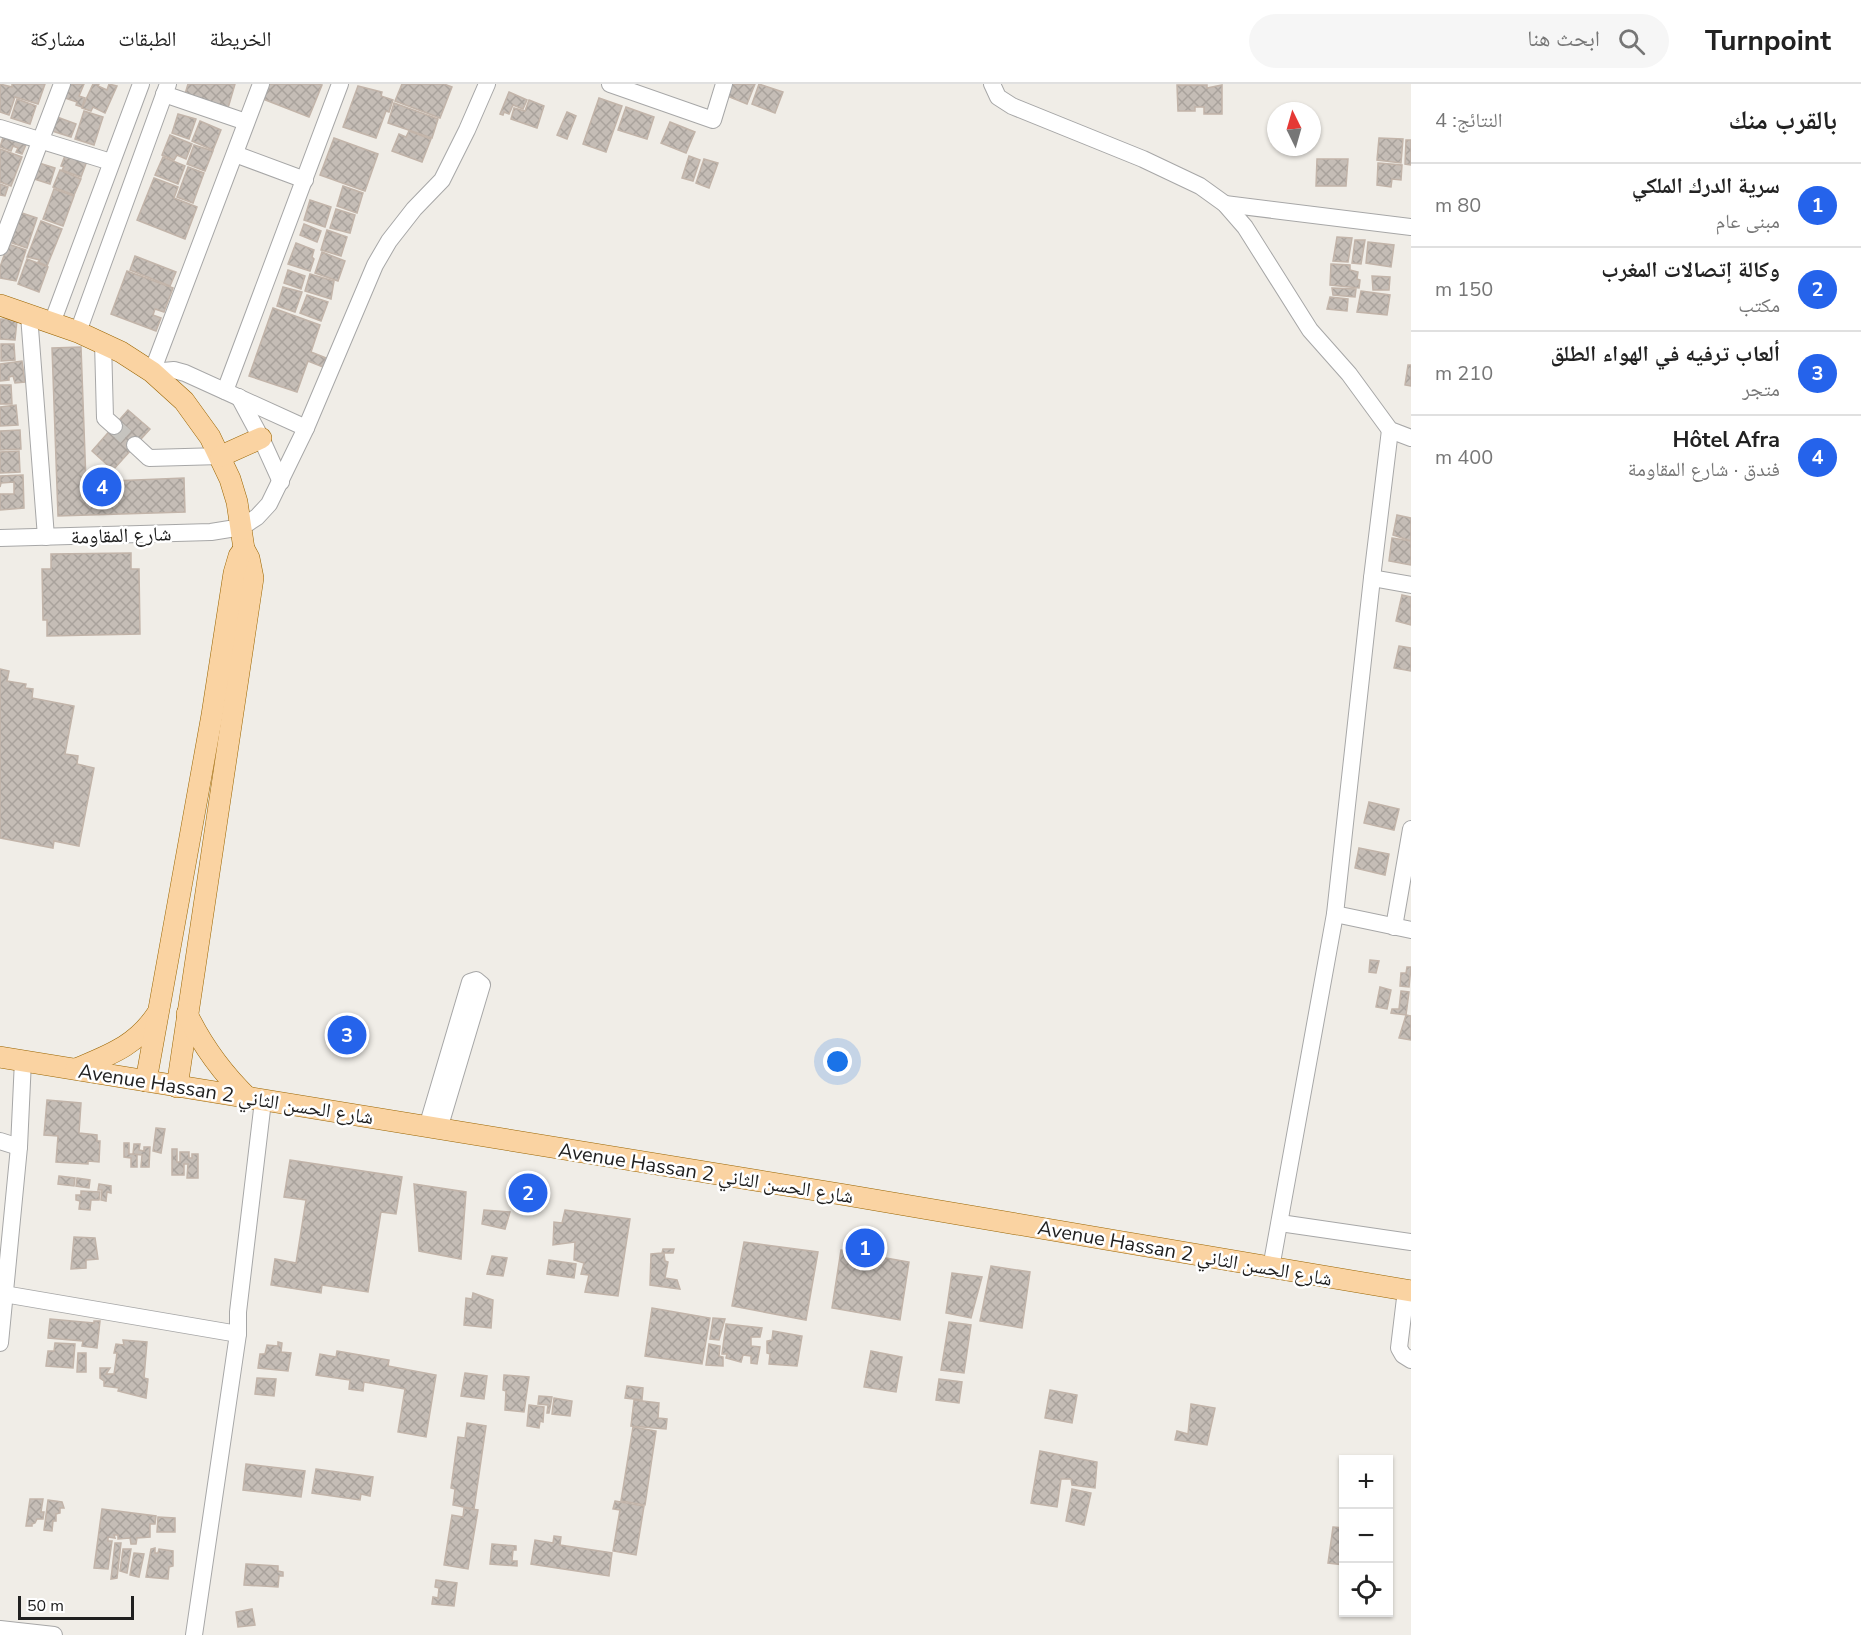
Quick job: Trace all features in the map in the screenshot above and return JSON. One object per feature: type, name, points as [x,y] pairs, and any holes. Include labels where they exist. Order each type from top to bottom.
[{"type":"main road","points":[[0,305],[103,342],[152,372],[184,401],[221,456],[242,527],[243,549],[249,558],[253,578],[177,1086]]},
{"type":"main road","points":[[221,456],[261,438]]},
{"type":"main road","points":[[146,1082],[212,715],[234,573],[243,549]]},
{"type":"main road","points":[[76,1069],[132,1043],[147,1029],[159,1011]]},
{"type":"main road","points":[[187,1014],[213,1060],[230,1080],[256,1100]]},
{"type":"main road","name":"Avenue Hassan 2 شارع الحسن الثاني","points":[[0,1057],[834,1193],[1409,1291]]},
{"type":"street","points":[[0,247],[62,84]]},
{"type":"street","points":[[52,323],[141,84]]},
{"type":"street","points":[[261,84],[152,372],[174,370],[185,373],[306,428]]},
{"type":"street","points":[[232,394],[340,84]]},
{"type":"street","points":[[242,527],[257,517],[269,504],[306,428],[375,266],[389,241],[414,209],[442,180],[468,130],[487,84]]},
{"type":"street","points":[[610,84],[713,120],[724,84]]},
{"type":"street","points":[[992,84],[998,97],[1011,106],[1143,159],[1200,186],[1225,204],[1245,227],[1300,318],[1355,382],[1390,430],[1411,438]]},
{"type":"street","points":[[78,332],[166,89],[246,122]]},
{"type":"street","points":[[0,128],[111,162]]},
{"type":"street","points":[[235,154],[305,180]]},
{"type":"street","points":[[1225,204],[1411,227]]},
{"type":"street","points":[[28,315],[46,537]]},
{"type":"street","points":[[103,342],[105,418],[114,426]]},
{"type":"street","points":[[232,394],[261,438],[281,482]]},
{"type":"street","points":[[1271,1268],[1335,914],[1390,430]]},
{"type":"street","points":[[135,445],[149,458],[221,456]]},
{"type":"street","name":"شارع المقاومة","points":[[0,538],[211,532],[242,527]]},
{"type":"street","points":[[1372,578],[1411,585]]},
{"type":"street","points":[[1394,927],[1411,829]]},
{"type":"street","points":[[1335,914],[1411,930]]},
{"type":"street","points":[[433,1128],[464,1026]]},
{"type":"street","points":[[0,1343],[5,1234],[19,1147],[23,1060]]},
{"type":"street","points":[[194,1635],[238,1334],[256,1100]]},
{"type":"street","points":[[0,1141],[19,1147]]},
{"type":"street","points":[[1280,1223],[1411,1242]]},
{"type":"street","points":[[1409,1291],[1399,1348],[1403,1355],[1411,1360]]},
{"type":"street","points":[[4,1294],[238,1334]]},
{"type":"street","points":[[0,1629],[54,1635]]},
{"type":"building","points":[[0,84],[12,87],[12,84],[45,84],[38,104],[15,97],[9,115],[0,112]]},
{"type":"building","points":[[67,84],[84,84],[79,96],[85,98],[82,107],[76,105],[77,102],[62,97]]},
{"type":"building","points":[[93,84],[99,84],[98,86],[107,90],[109,84],[117,86],[105,113],[93,107],[91,111],[82,108]]},
{"type":"building","points":[[188,84],[235,84],[228,108],[185,94]]},
{"type":"building","points":[[269,84],[322,85],[309,117],[263,99]]},
{"type":"building","points":[[402,84],[444,84],[452,87],[440,118],[395,101]]},
{"type":"building","points":[[730,84],[755,84],[747,104],[725,95]]},
{"type":"building","points":[[759,84],[783,92],[775,113],[752,104]]},
{"type":"building","points":[[1177,85],[1207,85],[1207,88],[1222,85],[1222,114],[1204,114],[1204,107],[1195,107],[1195,111],[1178,111]]},
{"type":"building","points":[[358,86],[382,92],[381,96],[393,100],[389,112],[386,111],[376,138],[343,127]]},
{"type":"building","points":[[509,92],[527,100],[523,109],[513,105],[509,114],[504,112],[503,115],[500,114]]},
{"type":"building","points":[[599,98],[622,106],[606,152],[583,144]]},
{"type":"building","points":[[17,99],[36,106],[30,124],[11,118]]},
{"type":"building","points":[[529,100],[544,106],[537,128],[511,119],[514,108],[525,111]]},
{"type":"building","points":[[394,103],[438,119],[432,138],[388,123]]},
{"type":"building","points":[[626,107],[654,117],[647,139],[618,130]]},
{"type":"building","points":[[84,111],[103,117],[94,145],[75,139]]},
{"type":"building","points":[[567,112],[576,116],[567,139],[557,135]]},
{"type":"building","points":[[178,114],[196,119],[189,139],[172,133]]},
{"type":"building","points":[[57,117],[76,124],[71,137],[52,131]]},
{"type":"building","points":[[200,121],[221,130],[213,150],[192,141]]},
{"type":"building","points":[[670,122],[695,132],[686,153],[661,143]]},
{"type":"building","points":[[5,131],[28,140],[22,154],[16,152],[18,148],[13,146],[11,151],[0,147]]},
{"type":"building","points":[[409,131],[431,139],[422,162],[392,151],[399,134],[406,137]]},
{"type":"building","points":[[170,135],[192,144],[186,159],[177,155],[174,160],[162,155]]},
{"type":"building","points":[[334,138],[378,154],[365,191],[320,175]]},
{"type":"building","points":[[1379,138],[1403,139],[1401,163],[1377,160]]},
{"type":"building","points":[[1406,140],[1411,140],[1411,165],[1405,164]]},
{"type":"building","points":[[194,145],[213,151],[205,171],[187,164]]},
{"type":"building","points":[[0,149],[22,157],[11,186],[0,182]]},
{"type":"building","points":[[66,153],[87,161],[81,177],[62,170],[64,167],[61,166]]},
{"type":"building","points":[[689,156],[700,160],[693,181],[682,178]]},
{"type":"building","points":[[163,157],[185,166],[178,184],[155,175]]},
{"type":"building","points":[[704,159],[718,163],[709,188],[696,183]]},
{"type":"building","points":[[1317,159],[1348,159],[1346,186],[1316,186]]},
{"type":"building","points":[[36,162],[55,168],[50,184],[31,178]]},
{"type":"building","points":[[1378,163],[1402,165],[1401,180],[1392,179],[1391,187],[1377,185]]},
{"type":"building","points":[[188,167],[204,173],[193,203],[177,197]]},
{"type":"building","points":[[60,170],[81,179],[74,195],[53,187]]},
{"type":"building","points":[[154,178],[178,187],[174,198],[197,207],[185,239],[137,220]]},
{"type":"building","points":[[0,184],[8,187],[5,196],[0,195]]},
{"type":"building","points":[[343,186],[363,193],[357,213],[337,206]]},
{"type":"building","points":[[54,189],[74,196],[63,226],[43,219]]},
{"type":"building","points":[[310,200],[331,207],[325,227],[304,220]]},
{"type":"building","points":[[336,209],[355,215],[350,233],[330,228]]},
{"type":"building","points":[[19,212],[37,218],[27,248],[9,242]]},
{"type":"building","points":[[41,221],[62,229],[47,266],[38,262],[40,260],[27,257]]},
{"type":"building","points":[[304,224],[321,231],[317,242],[300,235]]},
{"type":"building","points":[[327,230],[347,237],[341,256],[321,250]]},
{"type":"building","points":[[1337,237],[1352,238],[1348,262],[1333,261]]},
{"type":"building","points":[[1355,240],[1365,240],[1361,264],[1352,263]]},
{"type":"building","points":[[1368,242],[1394,245],[1391,267],[1366,263]]},
{"type":"building","points":[[296,243],[314,250],[310,271],[288,264]]},
{"type":"building","points":[[8,244],[26,250],[16,281],[0,278],[0,267]]},
{"type":"building","points":[[322,252],[345,261],[338,281],[315,273]]},
{"type":"building","points":[[135,256],[176,272],[170,286],[130,270]]},
{"type":"building","points":[[27,259],[48,267],[39,292],[18,284]]},
{"type":"building","points":[[1331,264],[1350,265],[1350,270],[1358,272],[1359,288],[1330,285]]},
{"type":"building","points":[[288,270],[305,276],[301,289],[284,283]]},
{"type":"building","points":[[127,271],[173,288],[164,312],[155,309],[153,315],[161,318],[156,331],[111,314]]},
{"type":"building","points":[[310,274],[334,281],[331,299],[305,291]]},
{"type":"building","points":[[1372,276],[1390,277],[1389,290],[1373,290]]},
{"type":"building","points":[[283,287],[302,292],[295,312],[277,306]]},
{"type":"building","points":[[1332,288],[1356,289],[1355,297],[1333,295]]},
{"type":"building","points":[[1361,291],[1390,295],[1387,315],[1357,312]]},
{"type":"building","points":[[307,295],[328,302],[321,321],[300,313]]},
{"type":"building","points":[[1330,297],[1348,299],[1347,311],[1327,309]]},
{"type":"building","points":[[273,308],[320,325],[311,352],[326,358],[323,367],[308,361],[297,392],[249,376]]},
{"type":"building","points":[[0,319],[17,320],[15,340],[0,339]]},
{"type":"building","points":[[1,344],[14,344],[15,360],[1,361]]},
{"type":"building","points":[[81,347],[86,482],[184,478],[185,512],[58,516],[52,348]]},
{"type":"building","points":[[22,361],[25,382],[15,383],[13,376],[9,377],[9,380],[0,381],[0,364]]},
{"type":"building","points":[[1408,365],[1411,365],[1411,386],[1405,385]]},
{"type":"building","points":[[0,385],[11,385],[12,404],[0,404]]},
{"type":"building","points":[[16,405],[18,425],[0,426],[0,407]]},
{"type":"building","points":[[128,410],[150,429],[113,470],[92,451]]},
{"type":"building","points":[[20,430],[21,449],[0,450],[0,431]]},
{"type":"building","points":[[19,451],[20,472],[0,473],[0,452]]},
{"type":"building","points":[[23,475],[24,508],[0,510],[0,494],[14,494],[14,482],[1,483],[0,487],[0,476]]},
{"type":"building","points":[[1397,515],[1411,518],[1411,541],[1393,535]]},
{"type":"building","points":[[1392,538],[1411,541],[1411,565],[1389,561]]},
{"type":"building","points":[[131,553],[131,569],[139,569],[140,634],[47,636],[47,620],[43,620],[42,569],[51,569],[51,554]]},
{"type":"building","points":[[1402,595],[1411,597],[1411,625],[1396,621]]},
{"type":"building","points":[[1399,646],[1411,648],[1411,671],[1394,668]]},
{"type":"building","points":[[0,669],[9,671],[7,681],[26,684],[25,688],[33,689],[32,698],[74,706],[65,754],[78,756],[77,764],[94,768],[79,846],[54,841],[53,848],[0,838]]},
{"type":"building","points":[[1369,802],[1399,809],[1394,830],[1364,823]]},
{"type":"building","points":[[1359,848],[1389,854],[1385,875],[1355,868]]},
{"type":"building","points":[[1370,960],[1379,961],[1376,973],[1369,972]]},
{"type":"building","points":[[1407,967],[1411,967],[1409,987],[1400,986],[1401,973],[1406,973]]},
{"type":"building","points":[[1380,987],[1391,990],[1387,1009],[1376,1007]]},
{"type":"building","points":[[1401,991],[1409,992],[1406,1015],[1391,1013],[1392,1009],[1399,1009]]},
{"type":"building","points":[[1406,1015],[1411,1016],[1411,1040],[1399,1038]]},
{"type":"building","points":[[47,1100],[81,1103],[79,1133],[97,1135],[97,1141],[100,1141],[99,1162],[88,1161],[88,1164],[56,1162],[58,1136],[44,1135]]},
{"type":"building","points":[[156,1128],[165,1129],[161,1153],[153,1151]]},
{"type":"building","points":[[124,1143],[129,1143],[129,1154],[137,1154],[137,1167],[131,1167],[131,1158],[124,1157]]},
{"type":"building","points":[[134,1144],[140,1144],[139,1150],[144,1151],[144,1147],[150,1147],[149,1167],[141,1167],[142,1155],[133,1154]]},
{"type":"building","points":[[172,1149],[177,1149],[177,1162],[180,1162],[180,1152],[189,1152],[189,1158],[192,1158],[192,1154],[198,1154],[198,1178],[187,1178],[188,1164],[184,1164],[184,1175],[172,1175]]},
{"type":"building","points":[[290,1160],[402,1177],[396,1214],[381,1212],[368,1292],[322,1285],[321,1293],[271,1285],[275,1259],[296,1263],[306,1200],[284,1197]]},
{"type":"building","points":[[59,1176],[75,1178],[74,1186],[58,1184]]},
{"type":"building","points":[[77,1178],[90,1180],[89,1188],[76,1186]]},
{"type":"building","points":[[99,1184],[111,1186],[111,1193],[107,1192],[106,1201],[101,1200],[102,1190],[98,1190]]},
{"type":"building","points":[[414,1184],[466,1192],[461,1259],[419,1251]]},
{"type":"building","points":[[81,1191],[100,1192],[99,1200],[91,1200],[90,1210],[79,1209],[80,1201],[76,1200],[76,1195],[81,1195]]},
{"type":"building","points":[[484,1210],[510,1212],[505,1229],[482,1224]]},
{"type":"building","points":[[565,1210],[630,1219],[618,1296],[585,1292],[589,1275],[581,1274],[584,1263],[574,1260],[575,1242],[553,1245],[554,1222],[562,1223]]},
{"type":"building","points":[[74,1237],[95,1238],[98,1259],[86,1260],[86,1268],[71,1269]]},
{"type":"building","points":[[744,1242],[818,1252],[806,1320],[732,1306]]},
{"type":"building","points":[[663,1249],[674,1249],[673,1253],[664,1253],[665,1261],[668,1262],[665,1278],[677,1280],[680,1289],[650,1285],[651,1254],[662,1253]]},
{"type":"building","points":[[841,1250],[909,1262],[900,1320],[832,1308]]},
{"type":"building","points":[[492,1256],[507,1258],[503,1276],[487,1274]]},
{"type":"building","points":[[549,1260],[576,1264],[574,1278],[547,1274]]},
{"type":"building","points":[[991,1266],[1030,1272],[1022,1328],[980,1321]]},
{"type":"building","points":[[952,1273],[982,1277],[971,1318],[946,1313]]},
{"type":"building","points":[[473,1293],[493,1300],[491,1328],[464,1325],[466,1298],[472,1299]]},
{"type":"building","points":[[652,1308],[710,1318],[702,1364],[645,1356]]},
{"type":"building","points":[[713,1318],[725,1319],[719,1340],[710,1339]]},
{"type":"building","points":[[50,1319],[94,1323],[94,1321],[100,1321],[97,1348],[82,1346],[83,1341],[48,1338]]},
{"type":"building","points":[[949,1322],[971,1325],[964,1373],[941,1370]]},
{"type":"building","points":[[726,1324],[762,1328],[760,1337],[751,1337],[751,1346],[760,1347],[757,1364],[751,1363],[751,1356],[743,1355],[741,1362],[726,1358],[727,1354],[722,1354]]},
{"type":"building","points":[[773,1331],[802,1336],[797,1366],[769,1364],[770,1354],[767,1353],[767,1341],[772,1340]]},
{"type":"building","points":[[123,1340],[147,1342],[144,1378],[148,1379],[146,1398],[118,1391],[119,1388],[104,1386],[104,1381],[100,1378],[100,1368],[110,1368],[106,1374],[114,1374],[116,1344],[124,1345]]},
{"type":"building","points":[[278,1342],[282,1343],[281,1352],[291,1353],[288,1371],[258,1368],[260,1354],[265,1354],[267,1345],[278,1346]]},
{"type":"building","points":[[55,1343],[75,1344],[73,1368],[46,1366],[48,1351],[54,1351]]},
{"type":"building","points":[[709,1344],[720,1346],[719,1356],[723,1357],[723,1366],[706,1365]]},
{"type":"building","points":[[337,1351],[389,1360],[388,1366],[436,1375],[426,1437],[398,1432],[405,1389],[364,1382],[363,1391],[349,1389],[350,1380],[316,1375],[320,1354],[336,1357]]},
{"type":"building","points":[[871,1351],[902,1357],[896,1392],[864,1387]]},
{"type":"building","points":[[78,1353],[86,1353],[86,1372],[77,1372]]},
{"type":"building","points":[[465,1373],[487,1376],[484,1399],[461,1396]]},
{"type":"building","points":[[504,1375],[529,1377],[524,1412],[505,1410]]},
{"type":"building","points":[[257,1378],[276,1379],[274,1396],[255,1394]]},
{"type":"building","points":[[939,1379],[962,1382],[959,1403],[936,1400]]},
{"type":"building","points":[[627,1386],[643,1388],[642,1400],[625,1398]]},
{"type":"building","points":[[1050,1390],[1077,1395],[1072,1423],[1045,1418]]},
{"type":"building","points":[[539,1396],[552,1397],[549,1413],[547,1413],[548,1405],[538,1404]]},
{"type":"building","points":[[554,1398],[572,1401],[570,1416],[552,1414]]},
{"type":"building","points":[[634,1400],[659,1403],[658,1418],[667,1419],[666,1429],[631,1426]]},
{"type":"building","points":[[1191,1404],[1215,1408],[1207,1445],[1175,1440],[1177,1431],[1188,1434]]},
{"type":"building","points":[[529,1405],[544,1407],[543,1422],[540,1421],[539,1428],[527,1426]]},
{"type":"building","points":[[467,1423],[486,1426],[474,1509],[453,1505],[455,1489],[451,1488],[458,1437],[465,1438]]},
{"type":"building","points":[[633,1427],[656,1431],[645,1505],[621,1501]]},
{"type":"building","points":[[1040,1451],[1097,1462],[1095,1488],[1072,1485],[1071,1479],[1061,1479],[1057,1507],[1031,1503]]},
{"type":"building","points":[[246,1464],[305,1471],[301,1497],[243,1490]]},
{"type":"building","points":[[316,1469],[373,1477],[370,1496],[361,1494],[360,1500],[312,1493]]},
{"type":"building","points":[[1072,1489],[1091,1493],[1084,1525],[1066,1521]]},
{"type":"building","points":[[30,1499],[43,1499],[41,1512],[44,1512],[43,1519],[37,1519],[32,1526],[26,1526]]},
{"type":"building","points":[[48,1500],[62,1502],[64,1508],[60,1508],[60,1513],[56,1514],[52,1531],[44,1530]]},
{"type":"building","points":[[615,1501],[644,1506],[636,1555],[613,1551],[620,1510],[613,1509]]},
{"type":"building","points":[[464,1508],[478,1510],[468,1569],[444,1565],[452,1515],[463,1517]]},
{"type":"building","points":[[102,1509],[156,1516],[155,1524],[150,1524],[150,1537],[137,1538],[136,1544],[131,1544],[130,1538],[118,1539],[118,1535],[114,1535],[115,1538],[108,1537],[108,1541],[112,1541],[108,1569],[94,1568]]},
{"type":"building","points":[[158,1517],[175,1518],[175,1532],[157,1532]]},
{"type":"building","points":[[1333,1527],[1339,1528],[1339,1564],[1328,1563]]},
{"type":"building","points":[[554,1536],[561,1537],[560,1545],[612,1553],[609,1576],[531,1564],[535,1540],[553,1543]]},
{"type":"building","points":[[115,1543],[121,1543],[117,1578],[111,1579]]},
{"type":"building","points":[[492,1544],[516,1546],[516,1550],[513,1550],[512,1561],[517,1561],[517,1566],[490,1564]]},
{"type":"building","points":[[155,1548],[155,1553],[158,1553],[159,1549],[173,1551],[173,1566],[169,1567],[168,1579],[146,1577],[151,1549]]},
{"type":"building","points":[[123,1549],[131,1549],[127,1573],[120,1571]]},
{"type":"building","points":[[134,1553],[144,1554],[139,1577],[130,1575]]},
{"type":"building","points":[[246,1564],[278,1566],[278,1571],[283,1572],[283,1576],[279,1576],[278,1587],[244,1585]]},
{"type":"building","points":[[436,1580],[457,1583],[454,1606],[432,1604],[433,1597],[438,1598],[439,1588],[435,1587]]},
{"type":"building","points":[[252,1609],[255,1625],[238,1627],[236,1612]]},
{"type":"tunnel","points":[[114,426],[135,445]]},
{"type":"place","name":"Hôtel Afra","points":[[102,487]]},
{"type":"place","name":"ألعاب ترفيه في الهواء الطلق","points":[[347,1035]]},
{"type":"place","name":"وكالة إتصالات المغرب","points":[[528,1193]]},
{"type":"place","name":"سرية الدرك الملكي","points":[[865,1248]]}]
